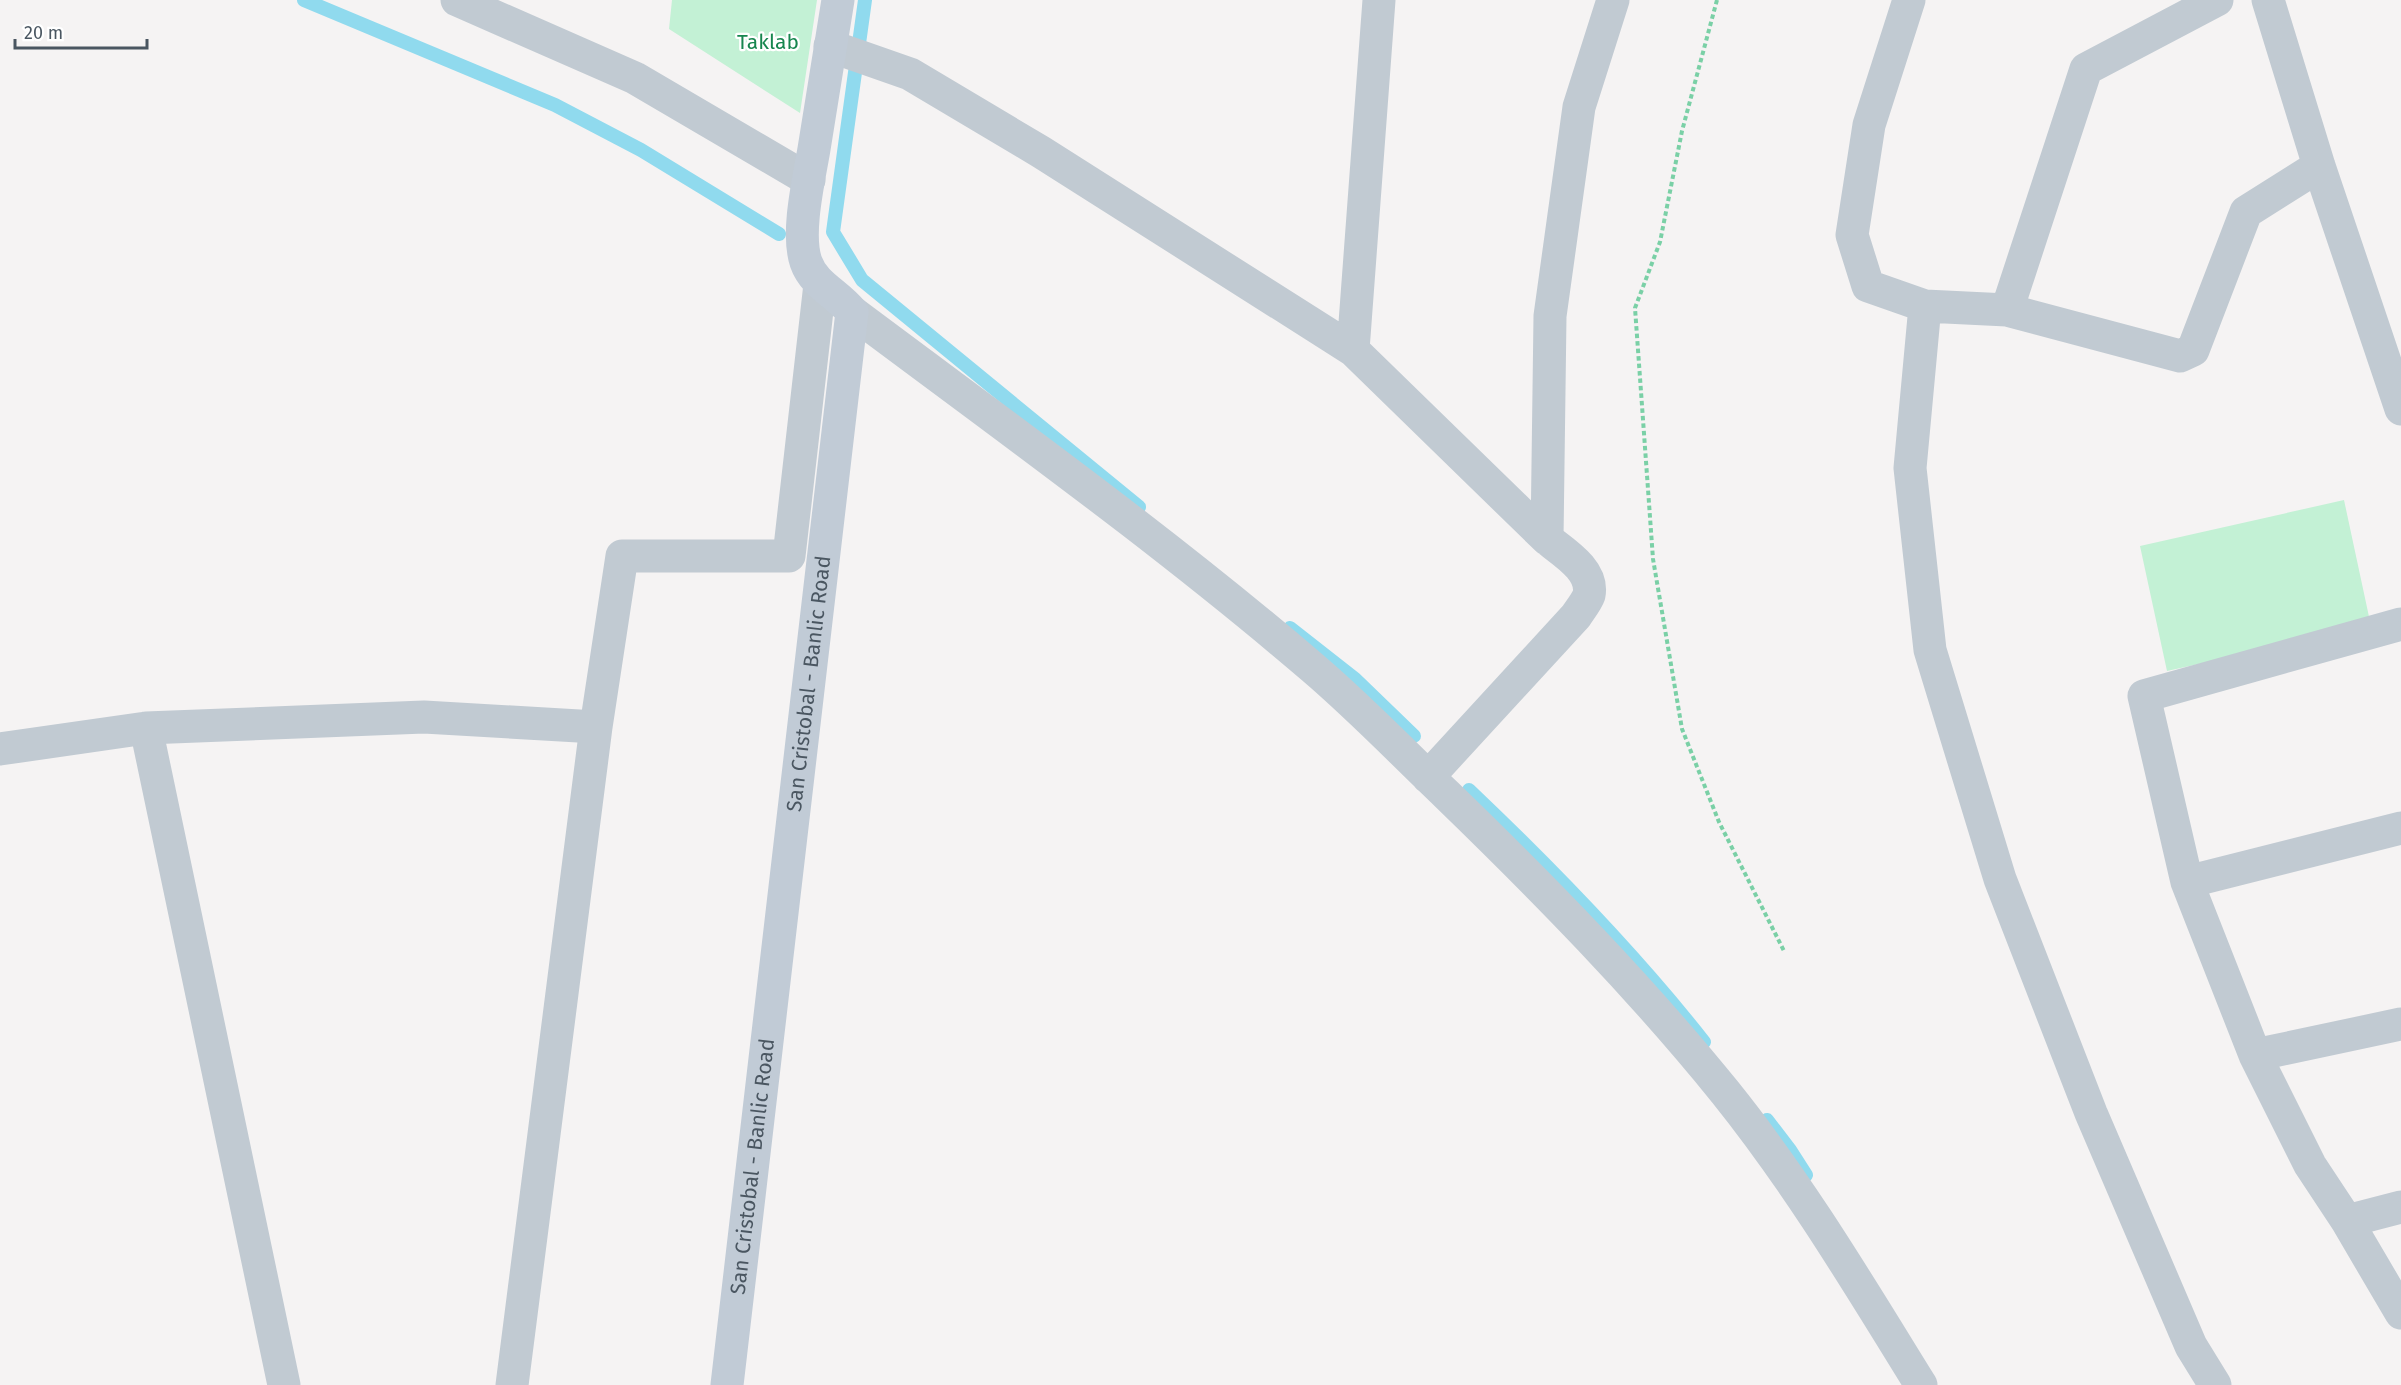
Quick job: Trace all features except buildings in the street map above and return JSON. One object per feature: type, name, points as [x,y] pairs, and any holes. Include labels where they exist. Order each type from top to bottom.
[{"type":"street","points":[[457,0],[635,78],[809,180]]},
{"type":"street","points":[[838,0],[802,231],[806,262],[820,284],[845,303],[852,312],[1074,478],[1251,616],[1317,671],[1563,911],[1724,1091],[1815,1215],[1854,1274],[1921,1385]]},
{"type":"street","points":[[1353,350],[1379,0]]},
{"type":"street","points":[[1547,538],[1550,316],[1579,107],[1613,0]]},
{"type":"street","points":[[1909,0],[1869,125],[1852,235],[1868,286],[1925,306],[2007,310],[2180,356],[2193,350],[2246,212],[2319,166]]},
{"type":"street","points":[[2007,310],[2086,69],[2217,0]]},
{"type":"street","points":[[2268,0],[2319,166],[2401,409]]},
{"type":"street","points":[[830,46],[910,74],[1041,152],[1353,350],[1547,538],[1573,560],[1587,578],[1589,595],[1576,616],[1428,777]]},
{"type":"street","points":[[512,1385],[596,727],[622,556],[789,556],[820,284]]},
{"type":"street","points":[[1925,306],[1910,468],[1930,650],[2000,879],[2091,1113],[2192,1346],[2215,1385]]},
{"type":"street","name":"San Cristobal - Banlic Road","points":[[727,1385],[852,312]]},
{"type":"street","points":[[2401,624],[2144,696],[2187,882],[2255,1055],[2310,1166],[2348,1221],[2401,1313]]},
{"type":"street","points":[[0,749],[146,728],[424,717],[596,727]]},
{"type":"street","points":[[146,728],[284,1385]]},
{"type":"street","points":[[2187,882],[2401,828]]},
{"type":"street","points":[[2255,1055],[2401,1024]]},
{"type":"street","points":[[2348,1221],[2401,1207]]},
{"type":"path","points":[[1717,0],[1682,131],[1660,242],[1635,308],[1653,559],[1682,729],[1719,822],[1784,951]]},
{"type":"green space","name":"Taklab","points":[[672,0],[817,0],[800,113],[669,29]]},
{"type":"green space","points":[[2344,500],[2371,626],[2167,671],[2140,546]]},
{"type":"waterway","points":[[304,0],[555,105],[641,150],[779,234]]},
{"type":"waterway","points":[[865,0],[833,232],[862,280],[1139,507]]},
{"type":"waterway","points":[[1290,628],[1355,679],[1414,736]]},
{"type":"waterway","points":[[1469,790],[1591,912],[1704,1042]]},
{"type":"waterway","points":[[1767,1120],[1806,1175]]}]
